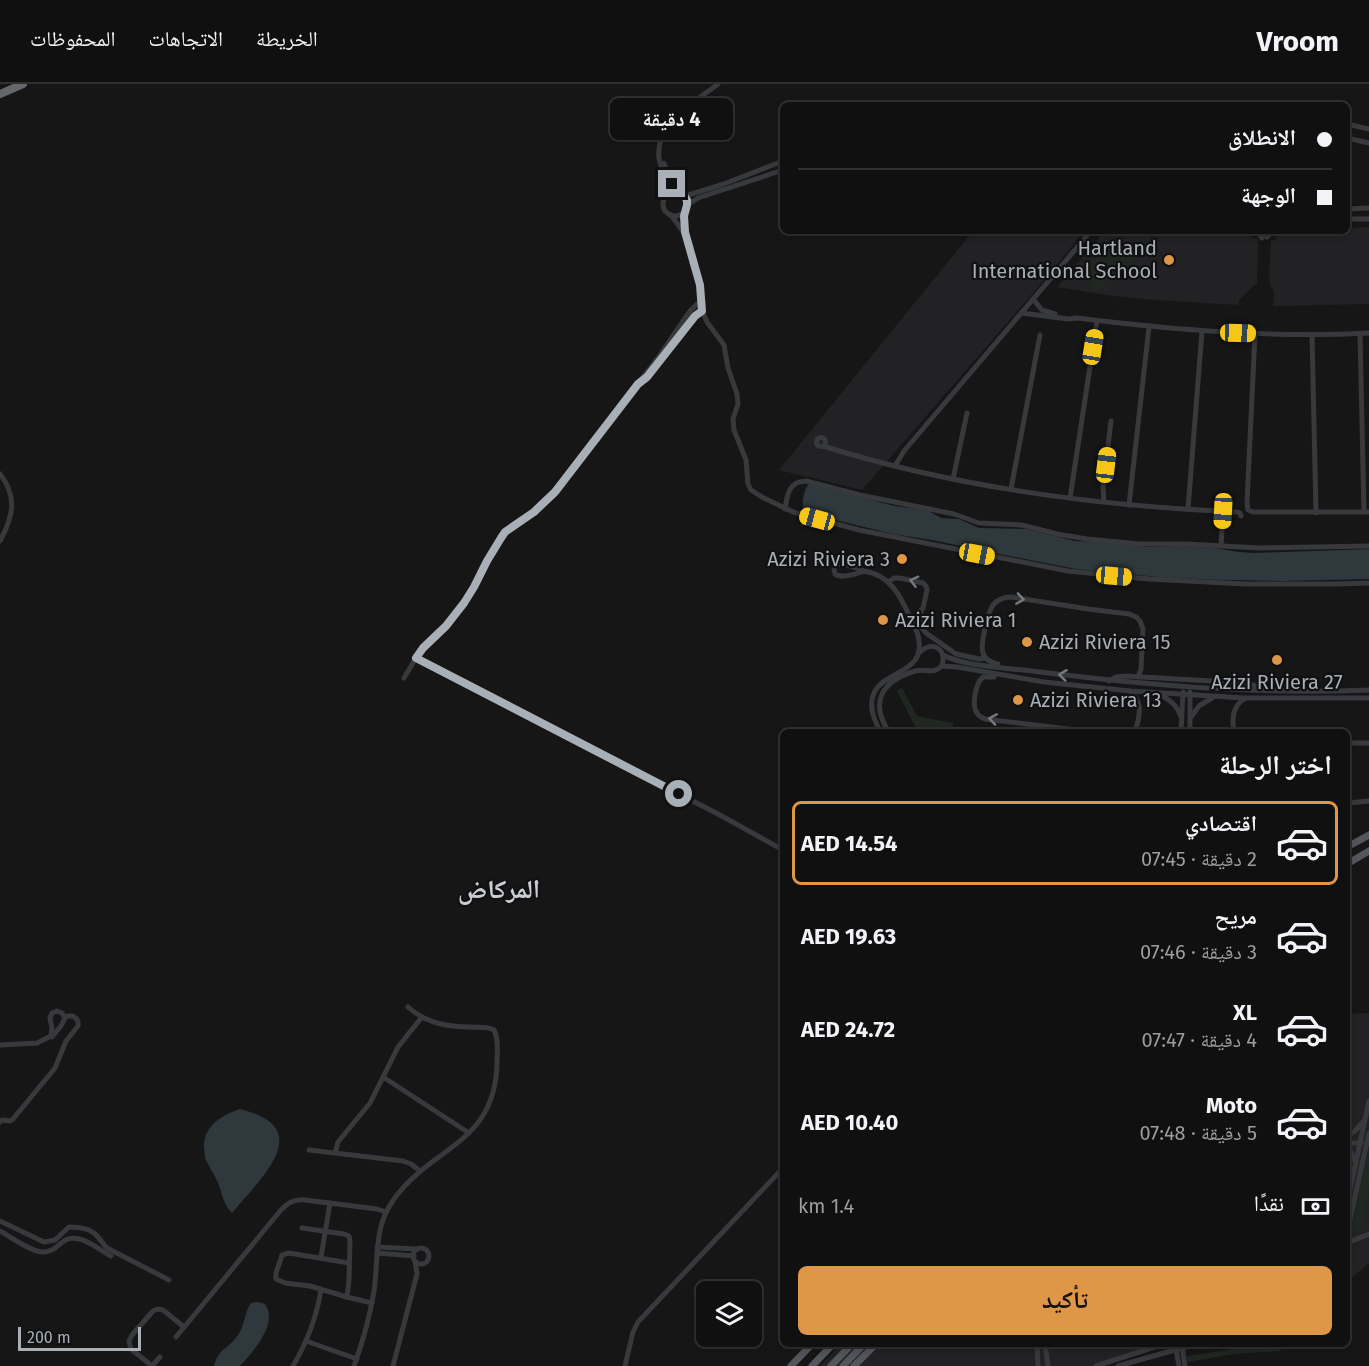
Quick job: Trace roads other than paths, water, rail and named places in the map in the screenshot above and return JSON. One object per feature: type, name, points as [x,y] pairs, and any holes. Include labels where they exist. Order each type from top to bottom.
[{"type":"highway","points":[[0,94],[23,84]]},
{"type":"main road","points":[[1350,845],[1369,835]]},
{"type":"main road","points":[[1350,862],[1369,851]]},
{"type":"main road","points":[[791,1366],[809,1347]]},
{"type":"main road","points":[[797,1366],[814,1347]]},
{"type":"main road","points":[[812,1366],[830,1347]]},
{"type":"main road","points":[[831,1366],[849,1347]]},
{"type":"main road","points":[[843,1366],[861,1347]]},
{"type":"main road","points":[[854,1366],[873,1347]]},
{"type":"street","points":[[667,195],[659,155],[662,135],[672,120],[718,84]]},
{"type":"street","points":[[676,192],[663,161],[662,149],[665,136],[678,120],[723,84]]},
{"type":"street","points":[[1350,125],[1369,129]]},
{"type":"street","points":[[1350,139],[1369,143]]},
{"type":"street","points":[[684,196],[780,162]]},
{"type":"street","points":[[671,215],[677,216],[698,198],[780,171]]},
{"type":"street","points":[[686,237],[678,223],[663,206],[664,199],[671,192],[676,192],[687,200],[684,221],[686,237],[699,281],[702,311],[726,349],[728,368],[738,398],[733,426],[747,464],[748,484],[756,494],[785,509],[886,536],[1068,571],[1149,579],[1245,584],[1369,583]]},
{"type":"street","points":[[1350,209],[1369,208]]},
{"type":"street","points":[[1350,219],[1369,219]]},
{"type":"street","points":[[895,466],[904,451],[1088,234]]},
{"type":"street","points":[[1033,299],[1042,310],[1077,318],[1149,327],[1255,334],[1369,333]]},
{"type":"street","points":[[661,356],[693,308],[701,302]]},
{"type":"street","points":[[404,678],[423,648],[446,626],[464,603],[505,532],[534,512],[555,492],[638,384],[695,316],[702,311]]},
{"type":"street","points":[[1021,313],[1077,318]]},
{"type":"street","points":[[1070,498],[1097,321]]},
{"type":"street","points":[[1129,505],[1149,327]]},
{"type":"street","points":[[1188,509],[1202,331]]},
{"type":"street","points":[[1255,334],[1247,508],[1253,512],[1316,513],[1366,512],[1360,333]]},
{"type":"street","points":[[1312,334],[1316,513]]},
{"type":"street","points":[[1011,489],[1040,335]]},
{"type":"street","points":[[953,478],[967,413]]},
{"type":"street","points":[[1104,502],[1103,487],[1111,421]]},
{"type":"street","points":[[824,446],[895,466],[1011,489],[1129,505],[1238,512],[1241,516]]},
{"type":"street","points":[[0,474],[9,489],[12,504],[10,519],[0,541]]},
{"type":"street","points":[[785,509],[791,486],[806,481],[851,493],[954,514],[980,523],[1023,525],[1066,536],[1129,543],[1284,548],[1369,546]]},
{"type":"street","points":[[1221,546],[1223,511]]},
{"type":"street","points":[[863,572],[839,577],[834,570],[836,566],[844,564],[878,575],[888,582],[896,591],[918,634],[940,650],[943,655],[942,666],[935,671],[930,672],[920,666],[918,634]]},
{"type":"street","points":[[888,582],[894,578],[900,578],[925,585],[927,590],[921,611],[921,627],[926,633],[956,654],[979,659],[986,658]]},
{"type":"street","points":[[1017,669],[995,663],[986,658],[983,653],[982,646],[992,607],[999,599],[1011,597],[1137,617],[1143,629],[1141,669],[1138,677]]},
{"type":"street","points":[[911,621],[921,611]]},
{"type":"street","points":[[879,729],[872,711],[873,695],[882,683],[909,667],[925,648],[932,646]]},
{"type":"street","points":[[943,655],[958,661],[1108,681],[1263,690],[1367,689]]},
{"type":"street","points":[[416,658],[780,848]]},
{"type":"street","points":[[942,666],[1071,685],[1183,695],[1245,698],[1369,698]]},
{"type":"street","points":[[887,729],[879,711],[883,692],[894,681],[924,670]]},
{"type":"street","points":[[1018,678],[987,676],[981,678],[977,684],[974,705],[978,715],[986,719],[1068,729]]},
{"type":"street","points":[[1108,681],[1119,676],[1246,683],[1263,690]]},
{"type":"street","points":[[1182,729],[1183,687]]},
{"type":"street","points":[[1190,687],[1190,729]]},
{"type":"street","points":[[1130,691],[1139,704],[1135,729]]},
{"type":"street","points":[[1158,693],[1172,702],[1182,718]]},
{"type":"street","points":[[1190,718],[1201,704],[1215,697]]},
{"type":"street","points":[[1234,729],[1234,709],[1245,698]]},
{"type":"street","points":[[1350,743],[1369,743]]},
{"type":"street","points":[[1350,803],[1369,801]]},
{"type":"street","points":[[306,1341],[356,1363],[372,1303],[378,1233],[386,1212],[400,1191],[420,1171],[469,1133],[484,1113],[494,1087],[497,1068],[496,1034],[491,1028],[449,1026],[431,1022],[408,1006]]},
{"type":"street","points":[[51,1036],[51,1014],[59,1011],[65,1018]]},
{"type":"street","points":[[0,1045],[37,1043],[53,1036],[67,1016],[73,1016],[78,1020],[76,1029],[66,1041],[55,1068],[13,1119],[0,1122]]},
{"type":"street","points":[[335,1153],[338,1142],[366,1109],[398,1047],[422,1017]]},
{"type":"street","points":[[383,1077],[469,1133]]},
{"type":"street","points":[[1350,1194],[1366,1140],[1365,1119],[1369,1101]]},
{"type":"street","points":[[1350,1135],[1365,1119]]},
{"type":"street","points":[[1350,1137],[1366,1140]]},
{"type":"street","points":[[1350,1143],[1366,1140]]},
{"type":"street","points":[[309,1150],[404,1161],[420,1171]]},
{"type":"street","points":[[1350,1151],[1359,1163]]},
{"type":"street","points":[[1350,1217],[1359,1163],[1369,1154]]},
{"type":"street","points":[[624,1365],[633,1332],[641,1319],[780,1171]]},
{"type":"street","points":[[176,1337],[289,1203],[300,1200],[386,1212]]},
{"type":"street","points":[[321,1257],[330,1203]]},
{"type":"street","points":[[0,1221],[44,1242],[55,1240],[71,1226],[90,1230],[107,1248],[169,1280]]},
{"type":"street","points":[[303,1228],[349,1236],[347,1297]]},
{"type":"street","points":[[1350,1230],[1356,1235],[1367,1235]]},
{"type":"street","points":[[0,1232],[38,1251],[51,1251],[65,1240],[74,1238],[83,1240],[111,1256]]},
{"type":"street","points":[[1350,1241],[1367,1235]]},
{"type":"street","points":[[377,1250],[423,1248],[428,1251],[429,1258],[417,1274],[393,1366]]},
{"type":"street","points":[[417,1249],[414,1252],[417,1274]]},
{"type":"street","points":[[393,1251],[419,1263],[425,1262]]},
{"type":"street","points":[[349,1263],[290,1252],[282,1255],[276,1279],[372,1303]]},
{"type":"street","points":[[293,1366],[306,1341],[321,1289]]},
{"type":"street","points":[[160,1357],[152,1366],[131,1348],[129,1341],[132,1335],[153,1311],[158,1309],[163,1310],[184,1327]]},
{"type":"street","points":[[1036,1347],[1038,1366]]},
{"type":"street","points":[[1045,1347],[1048,1366]]},
{"type":"street","points":[[1096,1366],[1155,1347]]},
{"type":"street","points":[[1118,1366],[1176,1347]]},
{"type":"street","points":[[1179,1347],[1179,1366]]},
{"type":"street","points":[[1179,1347],[1185,1366]]},
{"type":"place","name":"Hartland International School","points":[[1169,260]]},
{"type":"place","name":"Azizi Riviera 3","points":[[902,559]]},
{"type":"place","name":"Azizi Riviera 1","points":[[883,620]]},
{"type":"place","name":"Azizi Riviera 15","points":[[1027,642]]},
{"type":"place","name":"Azizi Riviera 27","points":[[1277,660]]},
{"type":"place","name":"Azizi Riviera 13","points":[[1018,700]]},
{"type":"district","name":"المركاض","points":[[499,889]]}]
